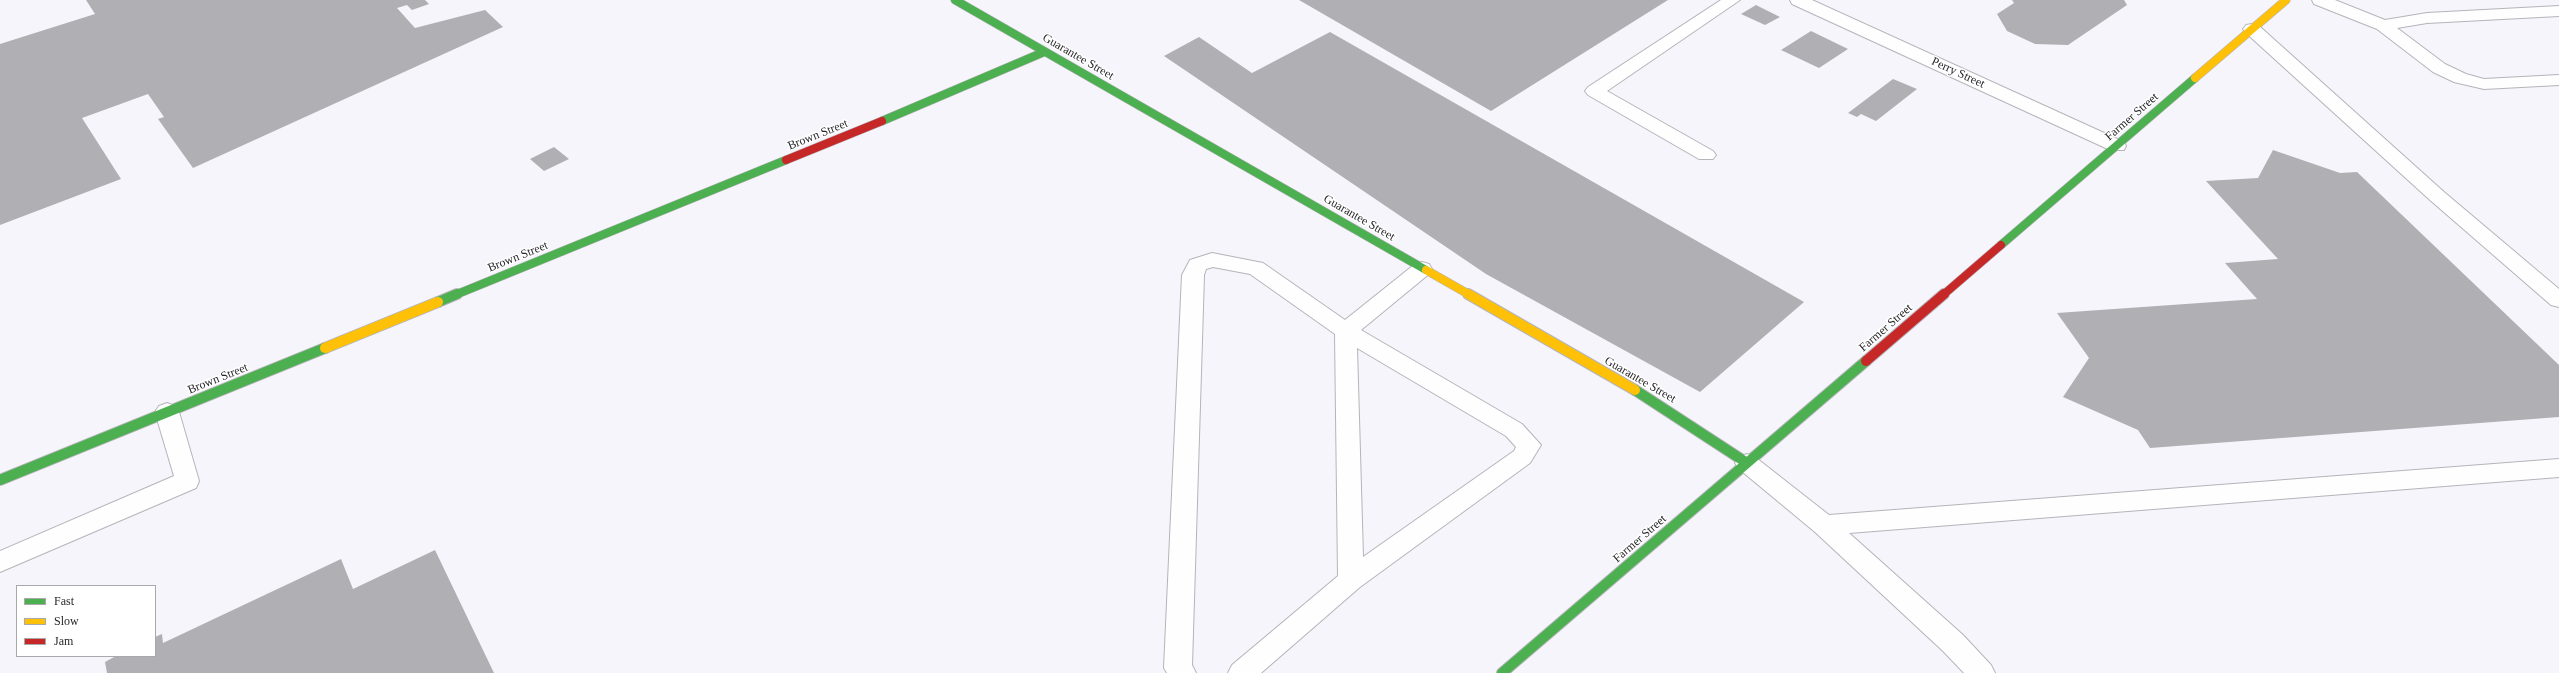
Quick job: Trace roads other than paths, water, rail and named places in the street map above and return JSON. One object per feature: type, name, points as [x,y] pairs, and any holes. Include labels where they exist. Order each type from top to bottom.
[{"type":"street","name":"Guarantee Street","points":[[955,0],[1664,407],[1747,463]]},
{"type":"street","points":[[1706,155],[1594,91],[1732,0]]},
{"type":"street","name":"Perry Street","points":[[1798,0],[2117,146]]},
{"type":"street","name":"Farmer Street","points":[[1502,673],[2286,0]]},
{"type":"street","points":[[2320,0],[2382,25],[2439,68],[2460,78],[2484,84],[2559,80]]},
{"type":"street","points":[[2382,25],[2427,18],[2559,11]]},
{"type":"street","points":[[2252,29],[2437,196],[2559,300]]},
{"type":"street","name":"Brown Street","points":[[0,480],[922,105],[1044,52]]},
{"type":"street","points":[[1182,673],[1178,668],[1193,275],[1197,265],[1212,260],[1256,268],[1346,331],[1514,430],[1529,445],[1522,457],[1351,580],[1242,673]]},
{"type":"street","points":[[1346,331],[1422,269]]},
{"type":"street","points":[[1346,331],[1351,580]]},
{"type":"street","points":[[0,562],[187,481],[167,412]]},
{"type":"street","points":[[1747,463],[1824,524],[1953,643],[1981,673]]},
{"type":"street","points":[[1824,524],[2559,468]]}]
